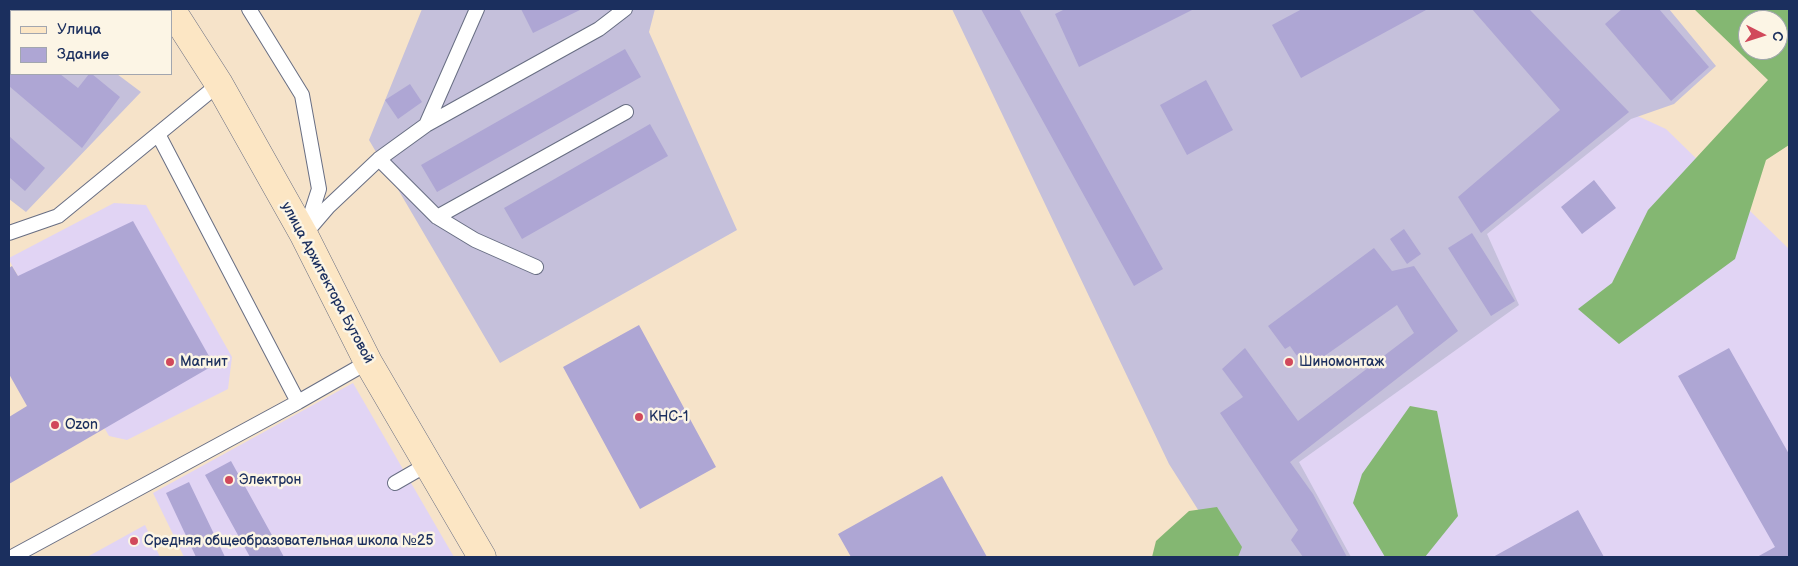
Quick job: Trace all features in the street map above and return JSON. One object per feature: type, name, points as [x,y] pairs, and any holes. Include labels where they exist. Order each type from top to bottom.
[{"type":"main road","name":"улица Архитектора Бутовой","points":[[172,11],[218,84],[304,235],[368,362],[482,557]]},
{"type":"lane","points":[[249,9],[302,94],[319,189],[304,235]]},
{"type":"lane","points":[[426,125],[478,9]]},
{"type":"lane","points":[[304,235],[328,207],[379,159],[426,125],[599,30],[625,9]]},
{"type":"lane","points":[[9,233],[58,216],[218,84]]},
{"type":"lane","points":[[437,217],[626,112]]},
{"type":"lane","points":[[158,134],[298,402]]},
{"type":"lane","points":[[379,159],[437,217],[475,240],[536,267]]},
{"type":"lane","points":[[12,557],[368,362]]},
{"type":"lane","points":[[395,483],[428,464]]},
{"type":"shaded area","points":[[9,9],[36,9],[38,10],[10,10],[10,75],[118,75],[141,92],[26,212],[9,199]]},
{"type":"shaded area","points":[[422,9],[655,9],[649,32],[737,230],[500,363],[369,140]]},
{"type":"shaded area","points":[[952,9],[1669,9],[1716,66],[1674,104],[1631,119],[1487,234],[1519,305],[1299,462],[1351,557],[1228,557],[1169,464]]},
{"type":"shaded area","points":[[1629,112],[1666,129],[1789,249],[1789,557],[1347,557],[1290,462],[1481,233]]},
{"type":"shaded area","points":[[114,203],[146,205],[232,357],[228,389],[127,440],[109,436],[9,260],[9,258]]},
{"type":"shaded area","points":[[353,383],[454,557],[184,557],[153,493]]},
{"type":"shaded area","name":"Средняя общеобразовательная школа №25","points":[[145,525],[160,557],[87,557]]},
{"type":"green space","points":[[1694,9],[1789,9],[1789,145],[1766,160],[1735,259],[1619,344],[1578,309],[1612,283],[1648,210],[1768,80],[1747,60],[1788,60],[1788,10],[1738,10],[1738,51]]},
{"type":"green space","points":[[1410,406],[1437,411],[1458,516],[1425,557],[1385,557],[1353,503],[1362,474]]},
{"type":"green space","points":[[1217,507],[1242,547],[1238,557],[1152,557],[1156,541],[1189,511]]},
{"type":"building","points":[[9,9],[70,9],[10,10],[10,75],[61,75],[78,88],[88,75],[93,75],[120,97],[82,148],[9,86]]},
{"type":"building","points":[[521,9],[582,9],[533,33]]},
{"type":"building","points":[[981,9],[1019,9],[1163,269],[1134,286]]},
{"type":"building","points":[[1065,9],[1194,9],[1079,67],[1055,14]]},
{"type":"building","points":[[1302,9],[1426,10],[1301,78],[1272,25]]},
{"type":"building","points":[[1472,9],[1529,9],[1629,112],[1481,233],[1458,197],[1560,110]]},
{"type":"building","points":[[1622,9],[1659,9],[1709,67],[1671,101],[1605,24]]},
{"type":"building","points":[[625,49],[641,77],[437,192],[421,165]]},
{"type":"building","points":[[1206,80],[1233,130],[1187,155],[1160,105]]},
{"type":"building","points":[[410,84],[422,102],[398,119],[385,100]]},
{"type":"building","points":[[650,124],[668,156],[522,239],[504,208]]},
{"type":"building","points":[[9,136],[45,168],[25,191],[9,177]]},
{"type":"building","points":[[1594,180],[1616,208],[1582,234],[1561,207]]},
{"type":"building","points":[[133,221],[214,365],[9,484],[9,417],[27,406],[9,374],[9,268],[12,266],[18,276]]},
{"type":"building","points":[[1404,229],[1421,254],[1407,264],[1390,239]]},
{"type":"building","points":[[1472,233],[1515,301],[1491,316],[1448,248]]},
{"type":"building","points":[[1374,248],[1392,271],[1414,266],[1458,331],[1290,462],[1313,494],[1347,557],[1303,557],[1291,540],[1298,530],[1220,413],[1243,397],[1222,369],[1245,348],[1298,421],[1414,333],[1397,305],[1306,369],[1290,346],[1285,349],[1268,326]]},
{"type":"building","name":"КНС-1","points":[[639,325],[716,467],[640,509],[563,367]]},
{"type":"building","points":[[1729,348],[1789,454],[1789,557],[1757,557],[1775,547],[1678,376]]},
{"type":"building","points":[[231,461],[284,557],[250,557],[205,475]]},
{"type":"building","points":[[942,476],[987,557],[851,557],[838,534]]},
{"type":"building","points":[[189,482],[225,557],[196,557],[166,493]]},
{"type":"building","points":[[1578,510],[1604,557],[1493,557]]},
{"type":"place","name":"Магнит","points":[[170,362]]},
{"type":"place","name":"Шиномонтаж","points":[[1289,362]]},
{"type":"place","name":"КНС-1","points":[[639,417]]},
{"type":"place","name":"Ozon","points":[[55,425]]},
{"type":"place","name":"Электрон","points":[[229,480]]},
{"type":"place","name":"Средняя общеобразовательная школа №25","points":[[134,541]]}]
